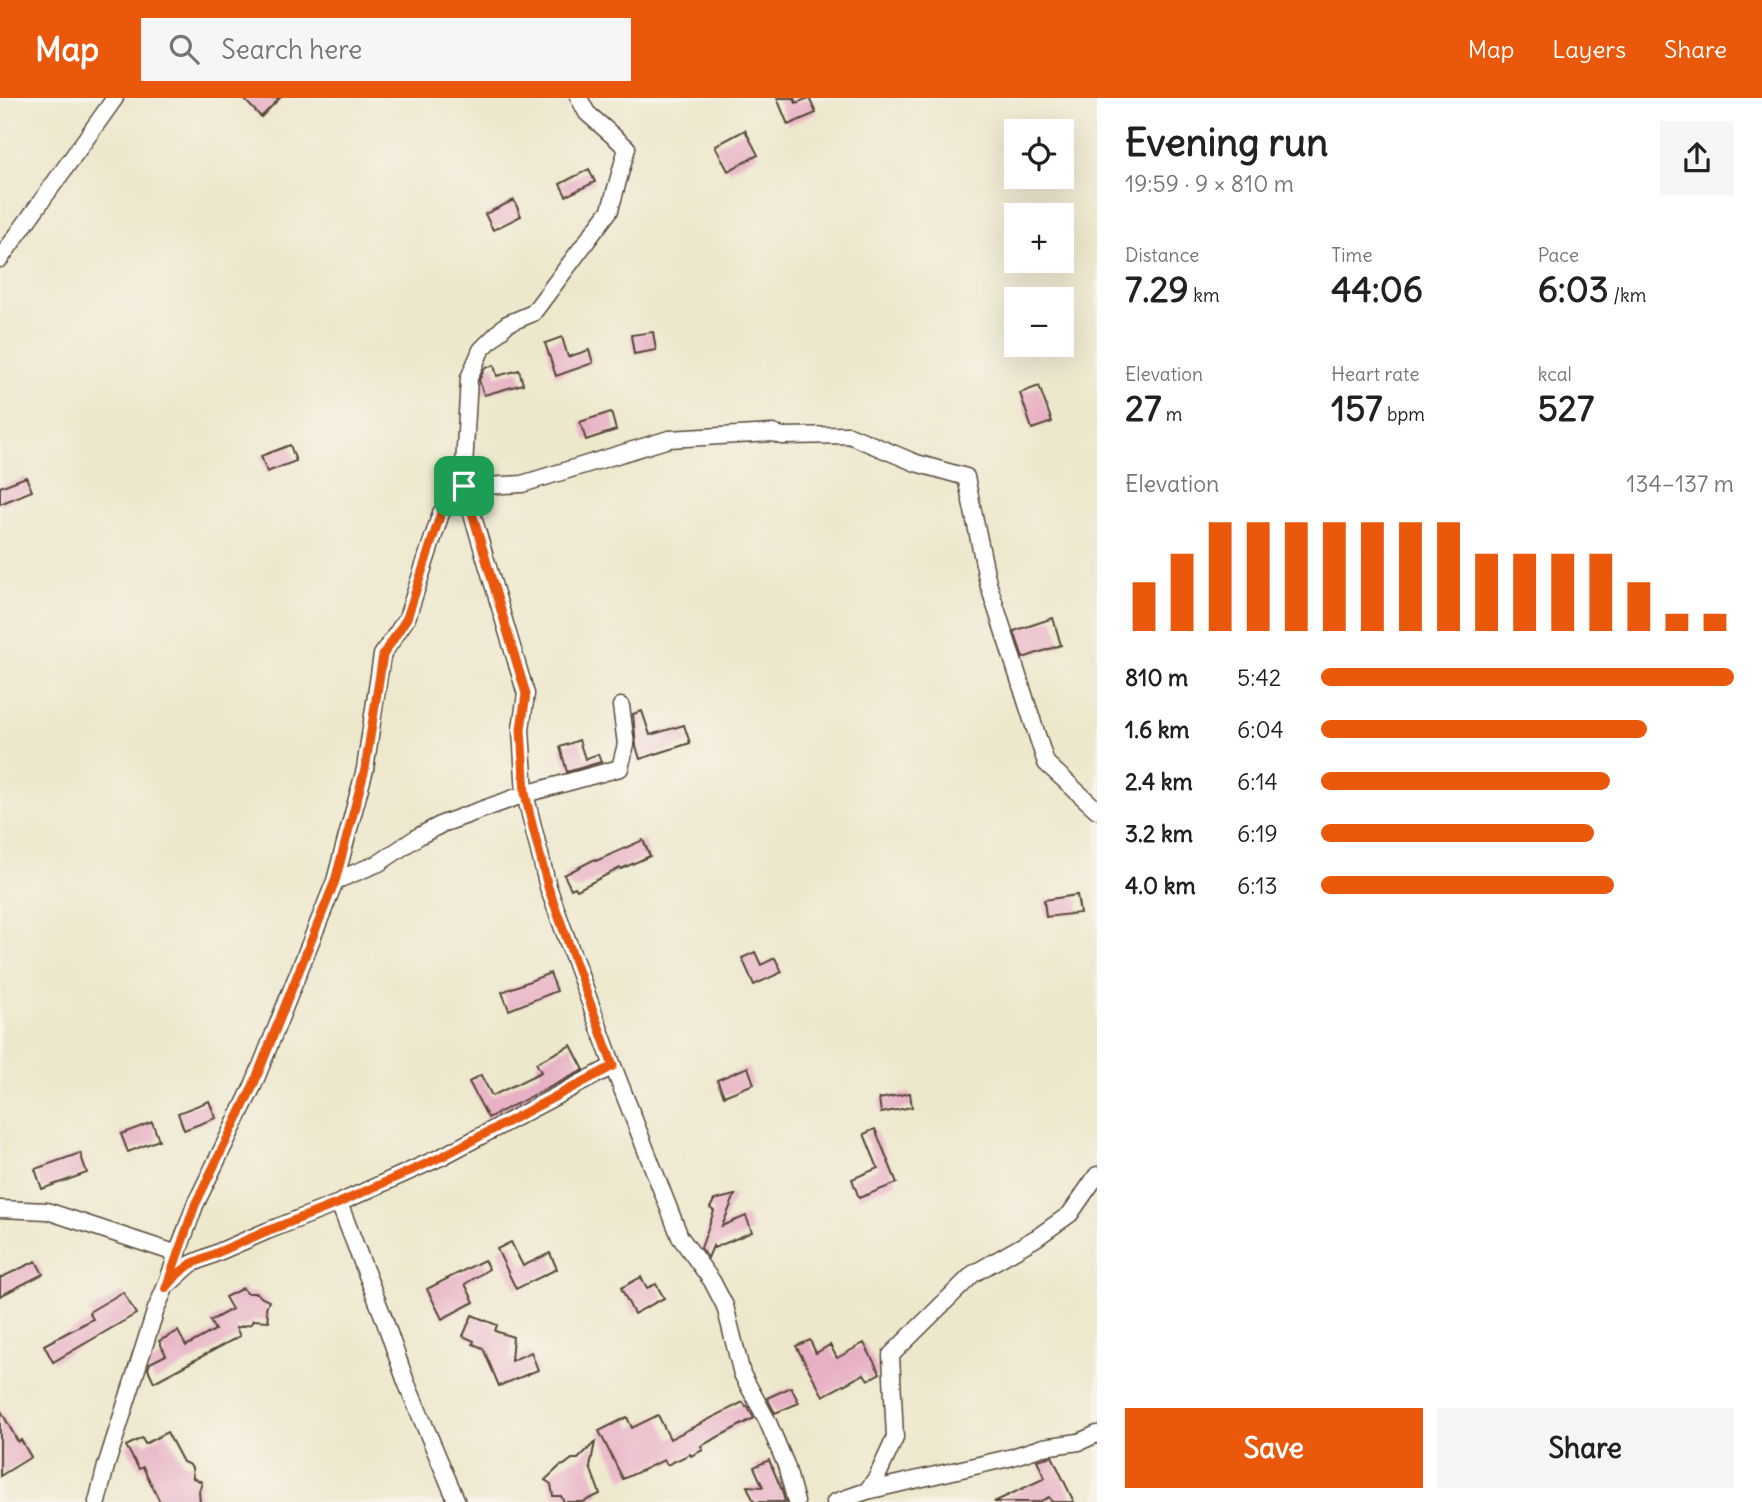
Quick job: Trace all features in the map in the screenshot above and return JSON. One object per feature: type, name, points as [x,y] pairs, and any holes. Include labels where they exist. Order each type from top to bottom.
[{"type":"street","points":[[0,259],[116,98]]},
{"type":"street","points":[[579,98],[587,113],[627,148],[610,210],[533,313],[507,324],[481,350],[469,378],[464,486],[526,694],[521,729],[525,793],[548,887],[613,1066],[680,1237],[712,1281],[725,1306],[742,1374],[767,1420],[786,1465],[796,1502]]},
{"type":"street","points":[[97,1502],[152,1322],[195,1205],[253,1086],[335,881],[365,769],[383,655],[407,618],[441,513],[464,486],[523,484],[669,439],[773,433],[782,436],[849,435],[916,463],[966,477],[988,583],[1046,763],[1097,810]]},
{"type":"street","points":[[335,881],[379,863],[442,824],[525,793],[620,768],[626,744],[621,706]]},
{"type":"street","points":[[166,1288],[191,1264],[339,1203],[441,1157],[613,1066]]},
{"type":"street","points":[[867,1491],[877,1477],[895,1438],[891,1355],[973,1273],[1037,1238],[1070,1214],[1097,1175]]},
{"type":"street","points":[[339,1203],[406,1382],[457,1502]]},
{"type":"street","points":[[0,1209],[47,1211],[178,1254]]},
{"type":"street","points":[[835,1502],[867,1491],[1009,1458],[1043,1447],[1079,1442],[1097,1434]]},
{"type":"building","points":[[243,98],[280,98],[261,117]]},
{"type":"building","points":[[777,98],[794,98],[796,103],[809,98],[816,113],[788,125]]},
{"type":"building","points":[[745,130],[758,155],[728,171],[715,146]]},
{"type":"building","points":[[589,169],[595,182],[566,196],[560,184]]},
{"type":"building","points":[[514,200],[521,216],[493,230],[485,214]]},
{"type":"building","points":[[653,332],[656,350],[634,354],[631,335]]},
{"type":"building","points":[[562,337],[568,357],[589,350],[593,363],[556,376],[545,343]]},
{"type":"building","points":[[494,365],[497,376],[519,370],[523,384],[484,395],[479,380],[485,368]]},
{"type":"building","points":[[1039,386],[1052,422],[1032,429],[1020,393]]},
{"type":"building","points":[[611,412],[616,430],[586,440],[580,422]]},
{"type":"building","points":[[290,445],[296,461],[267,472],[261,456]]},
{"type":"building","points":[[26,477],[32,491],[0,504],[0,487]]},
{"type":"building","points":[[1053,618],[1061,645],[1023,658],[1014,631]]},
{"type":"building","points":[[642,711],[650,735],[684,725],[690,743],[640,759],[633,714]]},
{"type":"building","points":[[579,740],[585,759],[598,754],[601,762],[567,772],[560,747]]},
{"type":"building","points":[[643,840],[650,856],[577,890],[575,887],[571,889],[564,875]]},
{"type":"building","points":[[1077,895],[1080,913],[1046,917],[1044,900]]},
{"type":"building","points":[[755,952],[761,965],[775,958],[782,972],[754,985],[742,958]]},
{"type":"building","points":[[550,973],[557,991],[509,1010],[502,992]]},
{"type":"building","points":[[571,1045],[584,1070],[488,1118],[469,1082],[481,1075],[492,1096],[541,1072],[536,1063]]},
{"type":"building","points":[[748,1067],[754,1084],[724,1096],[717,1080]]},
{"type":"building","points":[[910,1093],[912,1107],[881,1113],[879,1099]]},
{"type":"building","points":[[209,1101],[216,1118],[184,1130],[178,1113]]},
{"type":"building","points":[[152,1122],[159,1140],[128,1152],[121,1134]]},
{"type":"building","points":[[875,1129],[897,1183],[859,1198],[852,1179],[878,1168],[864,1134]]},
{"type":"building","points":[[80,1153],[87,1173],[42,1189],[35,1169]]},
{"type":"building","points":[[735,1195],[722,1226],[746,1216],[752,1232],[714,1248],[713,1246],[708,1258],[701,1248],[714,1211],[710,1208],[714,1200]]},
{"type":"building","points":[[511,1242],[523,1266],[550,1253],[557,1269],[516,1289],[497,1249]]},
{"type":"building","points":[[484,1260],[489,1269],[465,1284],[474,1302],[442,1319],[427,1289]]},
{"type":"building","points":[[36,1261],[43,1274],[0,1296],[0,1278]]},
{"type":"building","points":[[641,1277],[647,1288],[656,1284],[664,1298],[634,1314],[621,1288]]},
{"type":"building","points":[[243,1288],[246,1293],[257,1293],[269,1301],[266,1308],[269,1321],[253,1320],[251,1324],[236,1328],[240,1336],[154,1382],[148,1369],[150,1363],[166,1355],[159,1341],[178,1331],[186,1346],[215,1330],[210,1321],[232,1309],[225,1297]]},
{"type":"building","points":[[123,1292],[136,1314],[53,1362],[44,1345],[93,1319],[89,1312]]},
{"type":"building","points":[[472,1315],[497,1325],[495,1331],[513,1337],[511,1361],[531,1352],[538,1370],[499,1386],[483,1348],[463,1336]]},
{"type":"building","points":[[810,1340],[816,1353],[830,1345],[837,1358],[864,1343],[880,1373],[868,1380],[864,1374],[823,1396],[796,1346]]},
{"type":"building","points":[[791,1387],[799,1403],[775,1413],[767,1398]]},
{"type":"building","points":[[743,1402],[754,1418],[701,1446],[703,1450],[691,1456],[690,1454],[667,1465],[664,1460],[623,1479],[599,1431],[627,1417],[632,1428],[658,1415],[670,1439]]},
{"type":"building","points":[[0,1409],[18,1442],[21,1440],[31,1457],[0,1476]]},
{"type":"building","points":[[167,1432],[183,1462],[192,1468],[193,1478],[202,1482],[200,1502],[160,1502],[143,1467],[139,1469],[126,1446],[142,1438],[145,1444]]},
{"type":"building","points":[[595,1442],[590,1467],[600,1494],[583,1502],[564,1502],[561,1496],[553,1496],[551,1484],[545,1480],[560,1466],[572,1459],[578,1459]]},
{"type":"building","points":[[1052,1456],[1074,1502],[1052,1502],[1049,1497],[1039,1502],[994,1502],[1045,1478],[1037,1460]]},
{"type":"building","points":[[769,1460],[785,1502],[754,1502],[747,1486],[763,1487],[754,1467]]},
{"type":"route","points":[[464,486],[526,694],[521,729],[525,793],[548,887],[613,1066],[441,1157],[339,1203],[191,1264],[166,1288],[195,1205],[253,1086],[335,881],[365,769],[383,655],[407,618],[441,513],[464,486]]}]
